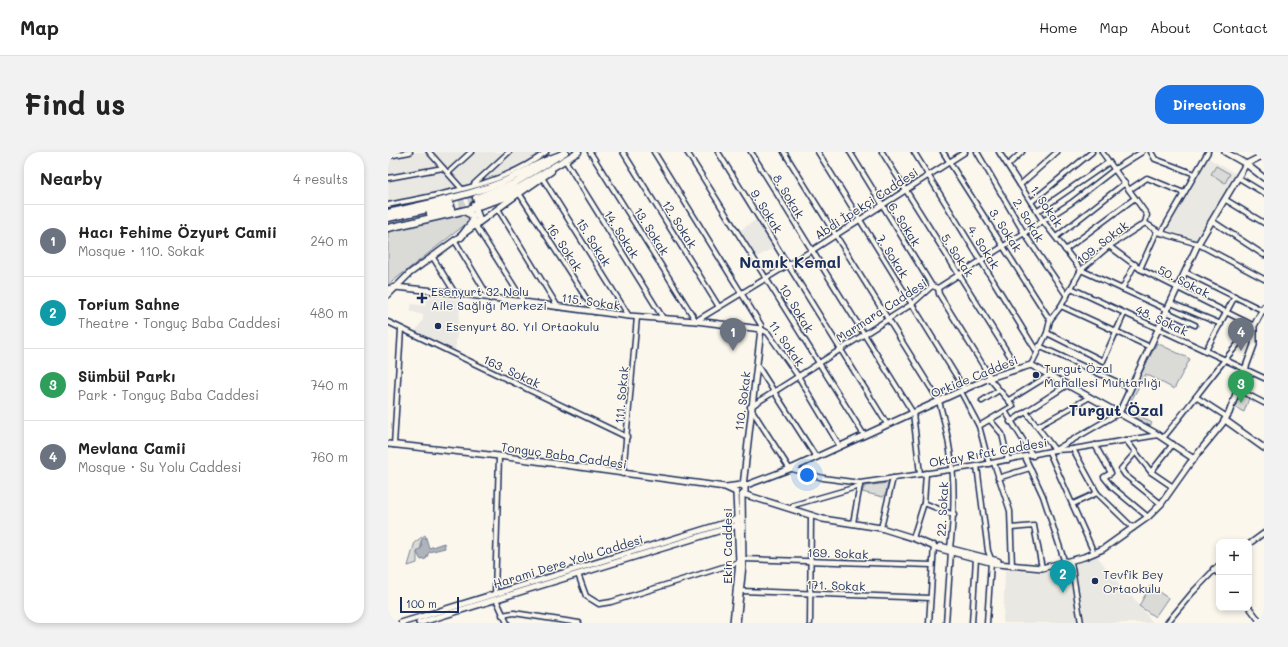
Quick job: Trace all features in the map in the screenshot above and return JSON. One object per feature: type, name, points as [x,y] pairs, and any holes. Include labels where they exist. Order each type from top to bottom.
[{"type":"main road","points":[[388,213],[500,184],[549,158],[578,152]]},
{"type":"main road","points":[[476,204],[520,193],[543,179],[564,156]]},
{"type":"main road","points":[[388,228],[461,211],[520,187],[564,156]]},
{"type":"main road","points":[[469,193],[473,197],[476,204],[479,219],[476,226]]},
{"type":"main road","points":[[454,196],[452,200],[454,210],[472,215],[473,221],[461,236]]},
{"type":"main road","points":[[388,218],[451,207],[388,224]]},
{"type":"street","points":[[388,156],[410,152]]},
{"type":"street","points":[[429,152],[461,188]]},
{"type":"street","points":[[448,173],[471,152]]},
{"type":"street","points":[[474,184],[508,152]]},
{"type":"street","points":[[537,152],[541,156],[549,158]]},
{"type":"street","points":[[388,205],[502,178],[546,152]]},
{"type":"street","name":"13. Sokak","points":[[590,152],[696,320]]},
{"type":"street","name":"12. Sokak","points":[[623,152],[719,307]]},
{"type":"street","name":"11. Sokak","points":[[654,152],[743,294],[761,325],[761,329],[768,333],[798,376],[839,445]]},
{"type":"street","name":"10. Sokak","points":[[687,152],[864,435]]},
{"type":"street","name":"9. Sokak","points":[[718,152],[887,424]]},
{"type":"street","name":"8. Sokak","points":[[751,152],[811,251],[865,334],[913,413]]},
{"type":"street","name":"22. Sokak","points":[[784,152],[939,401],[948,436],[953,468],[954,515],[950,550],[946,623]]},
{"type":"street","name":"7. Sokak","points":[[818,152],[912,304],[963,391],[979,426],[991,463],[1010,511],[1012,566]]},
{"type":"street","name":"6. Sokak","points":[[850,152],[932,286]]},
{"type":"street","name":"5. Sokak","points":[[882,152],[904,190],[1018,369]]},
{"type":"street","name":"4. Sokak","points":[[914,152],[1037,352]]},
{"type":"street","name":"3. Sokak","points":[[944,152],[1050,320]]},
{"type":"street","name":"Abdi İpekçi Caddesi","points":[[696,320],[743,294],[965,152]]},
{"type":"street","name":"2. Sokak","points":[[977,152],[1024,233],[1067,296]]},
{"type":"street","name":"1. Sokak","points":[[999,152],[1044,221],[1081,270]]},
{"type":"street","points":[[1008,165],[1022,152]]},
{"type":"street","points":[[1020,185],[1057,152]]},
{"type":"street","points":[[1031,202],[1092,152]]},
{"type":"street","points":[[1102,152],[1147,215],[1145,223],[1159,232],[1198,244],[1264,279]]},
{"type":"street","name":"Marmara Caddesi","points":[[750,407],[912,304],[932,286],[938,288],[1044,221],[1071,203],[1115,169],[1142,152]]},
{"type":"street","points":[[1151,152],[1155,159],[1195,174]]},
{"type":"street","points":[[1140,269],[1159,232],[1208,152]]},
{"type":"street","points":[[1225,152],[1246,164],[1264,178]]},
{"type":"street","points":[[1119,413],[1198,244],[1226,200],[1246,164],[1264,155]]},
{"type":"street","points":[[541,156],[541,163]]},
{"type":"street","name":"14. Sokak","points":[[564,156],[663,318]]},
{"type":"street","points":[[1038,211],[1109,162]]},
{"type":"street","points":[[388,178],[443,168]]},
{"type":"street","points":[[1129,190],[1147,178],[1184,193]]},
{"type":"street","points":[[1239,178],[1264,193]]},
{"type":"street","name":"15. Sokak","points":[[543,179],[629,316]]},
{"type":"street","points":[[1056,237],[1125,183]]},
{"type":"street","points":[[388,295],[410,273],[432,256],[476,226],[498,208],[520,193]]},
{"type":"street","name":"16. Sokak","points":[[520,193],[595,312]]},
{"type":"street","points":[[1065,250],[1135,198]]},
{"type":"street","points":[[1226,200],[1264,223]]},
{"type":"street","points":[[498,208],[558,307]]},
{"type":"street","points":[[1212,221],[1264,255]]},
{"type":"street","name":"109. Sokak","points":[[1031,365],[1039,346],[1047,333],[1050,320],[1062,306],[1081,270],[1109,246],[1145,223]]},
{"type":"street","points":[[476,226],[524,303]]},
{"type":"street","points":[[455,241],[490,299]]},
{"type":"street","name":"50. Sokak","points":[[1109,246],[1140,269],[1177,289],[1254,326]]},
{"type":"street","points":[[432,256],[455,293]]},
{"type":"street","points":[[1122,288],[1134,264]]},
{"type":"street","points":[[1081,270],[1122,288],[1195,325]]},
{"type":"street","points":[[1026,412],[1055,450],[1073,450],[1126,440],[1160,437],[1196,398],[1223,360],[1254,326],[1263,310],[1185,272]]},
{"type":"street","points":[[388,289],[395,287]]},
{"type":"street","name":"115. Sokak","points":[[395,287],[455,293],[490,299],[637,317],[696,320],[761,329]]},
{"type":"street","points":[[938,288],[938,294],[989,375],[989,378],[1014,406],[979,426]]},
{"type":"street","name":"48. Sokak","points":[[1071,288],[1205,352],[1264,378]]},
{"type":"street","points":[[1205,352],[1235,296]]},
{"type":"street","points":[[1171,302],[1221,324]]},
{"type":"street","points":[[1062,306],[1150,347]]},
{"type":"street","points":[[1047,333],[1103,362],[1124,314]]},
{"type":"street","name":"111. Sokak","points":[[623,474],[637,317]]},
{"type":"street","name":"163. Sokak","points":[[388,322],[627,437]]},
{"type":"street","points":[[741,490],[752,497],[811,515],[881,528],[934,545],[937,548],[1012,566],[1042,568],[1068,562],[1094,553],[1133,528],[1148,517],[1161,504],[1194,458],[1226,419],[1254,345],[1254,326]]},
{"type":"street","points":[[394,445],[401,329]]},
{"type":"street","name":"110. Sokak","points":[[741,490],[750,407],[761,329]]},
{"type":"street","points":[[1039,346],[1130,388]]},
{"type":"street","points":[[757,364],[816,457]]},
{"type":"street","name":"Orkide Caddesi","points":[[741,490],[752,482],[816,457],[839,445],[963,391],[989,378],[1031,365],[1051,374],[1067,385],[1173,444],[1194,458]]},
{"type":"street","points":[[1009,400],[1051,374]]},
{"type":"street","points":[[1010,422],[1067,385]]},
{"type":"street","points":[[1237,389],[1264,403]]},
{"type":"street","points":[[982,401],[999,390]]},
{"type":"street","points":[[1038,426],[1090,397]]},
{"type":"street","points":[[1196,398],[1264,448]]},
{"type":"street","points":[[750,407],[789,468]]},
{"type":"street","points":[[1005,411],[1010,422],[1033,456]]},
{"type":"street","points":[[913,413],[920,474]]},
{"type":"street","name":"Oktay Rıfat Caddesi","points":[[789,468],[823,478],[860,484],[953,468],[977,466],[1033,456],[1055,450],[1119,413]]},
{"type":"street","points":[[990,420],[1002,434],[1008,460]]},
{"type":"street","points":[[1126,440],[1151,472],[1173,487]]},
{"type":"street","name":"Tonguç Baba Caddesi","points":[[388,444],[500,456],[741,490]]},
{"type":"street","points":[[1151,472],[1173,444]]},
{"type":"street","points":[[1095,446],[1111,473],[1104,477],[1112,487],[1148,517]]},
{"type":"street","points":[[1073,450],[1098,493],[1133,528]]},
{"type":"street","points":[[1049,452],[1094,553]]},
{"type":"street","points":[[1135,453],[1121,469],[1125,475],[1161,504]]},
{"type":"street","points":[[500,456],[496,597],[502,615],[507,623]]},
{"type":"street","points":[[1025,457],[1043,496],[1068,562],[1081,623]]},
{"type":"street","points":[[977,466],[988,551],[991,560],[987,623]]},
{"type":"street","points":[[998,478],[1030,468]]},
{"type":"street","points":[[913,538],[924,503],[926,473]]},
{"type":"street","points":[[881,528],[893,478]]},
{"type":"street","points":[[791,509],[794,505],[860,484],[853,523]]},
{"type":"street","name":"Ekin Caddesi","points":[[738,623],[741,591],[739,522],[741,490]]},
{"type":"street","points":[[1073,504],[1098,493]]},
{"type":"street","points":[[924,503],[954,515]]},
{"type":"street","points":[[810,623],[811,515]]},
{"type":"street","name":"Harami Dere Yolu Caddesi","points":[[541,583],[578,574],[739,522]]},
{"type":"street","name":"Harami Dere Yolu Caddesi","points":[[400,623],[415,621],[496,597],[739,522]]},
{"type":"street","points":[[1011,528],[1034,526],[1042,568]]},
{"type":"street","points":[[1252,542],[1264,533]]},
{"type":"street","points":[[929,623],[934,545]]},
{"type":"street","points":[[950,550],[976,558],[991,560]]},
{"type":"street","points":[[972,623],[976,558]]},
{"type":"street","name":"Ekin Caddesi","points":[[734,623],[741,560]]},
{"type":"street","name":"169. Sokak","points":[[578,574],[586,596],[599,604],[611,602],[741,560],[932,565]]},
{"type":"street","points":[[1167,623],[1216,567]]},
{"type":"street","name":"171. Sokak","points":[[741,591],[930,598]]},
{"type":"street","name":"Harami Dere Yolu Caddesi","points":[[419,623],[436,620],[496,597]]},
{"type":"street","points":[[1252,611],[1262,623]]},
{"type":"street","points":[[502,615],[514,613],[579,623]]},
{"type":"shaded area","points":[[388,152],[553,152],[515,176],[473,190],[388,208]]},
{"type":"shaded area","points":[[1208,158],[1236,174],[1197,241],[1165,229]]},
{"type":"shaded area","points":[[1216,166],[1230,174],[1225,183],[1211,174]]},
{"type":"shaded area","points":[[462,214],[469,215],[471,220],[388,285],[388,230]]},
{"type":"shaded area","points":[[756,220],[774,247],[756,258],[739,231]]},
{"type":"shaded area","name":"Esenyurt 80. Yıl Ortaokulu","points":[[427,296],[461,300],[455,351],[414,333],[423,320],[423,315],[410,311],[412,304],[425,306]]},
{"type":"shaded area","points":[[1157,343],[1190,359],[1174,389],[1146,374],[1127,408],[1152,423],[1150,426],[1122,410]]},
{"type":"shaded area","points":[[1239,393],[1249,398],[1244,412],[1234,407]]},
{"type":"shaded area","points":[[888,483],[886,493],[883,497],[862,492],[865,486]]},
{"type":"shaded area","points":[[425,535],[426,538],[421,541],[421,547],[417,552],[417,563],[408,566],[415,542]]},
{"type":"shaded area","points":[[423,538],[426,538],[429,548],[444,543],[445,548],[429,552],[426,559],[421,560],[417,553],[422,547],[421,541]]},
{"type":"shaded area","points":[[1097,556],[1129,597],[1132,596],[1153,623],[1003,623],[1005,569],[1038,573],[1072,565]]},
{"type":"shaded area","points":[[1150,586],[1168,598],[1155,617],[1139,606]]},
{"type":"tunnel","points":[[450,204],[476,198]]},
{"type":"tunnel","points":[[451,209],[477,202]]},
{"type":"place","name":"Esenyurt 32 Nolu Aile Sağlığı Merkezi","points":[[422,298]]},
{"type":"place","name":"Esenyurt 80. Yıl Ortaokulu","points":[[438,326]]},
{"type":"place","name":"Hacı Fehime Özyurt Camii","points":[[733,351]]},
{"type":"place","name":"Mevlana Camii","points":[[1241,351]]},
{"type":"place","name":"Turgut Özal Mahallesi Muhtarlığı","points":[[1036,375]]},
{"type":"place","name":"Sümbül Parkı","points":[[1241,403]]},
{"type":"place","name":"Tevfik Bey Ortaokulu","points":[[1095,581]]},
{"type":"place","name":"Torium Sahne","points":[[1063,593]]},
{"type":"district","name":"Namık Kemal","points":[[790,261]]},
{"type":"district","name":"Turgut Özal","points":[[1116,409]]}]
